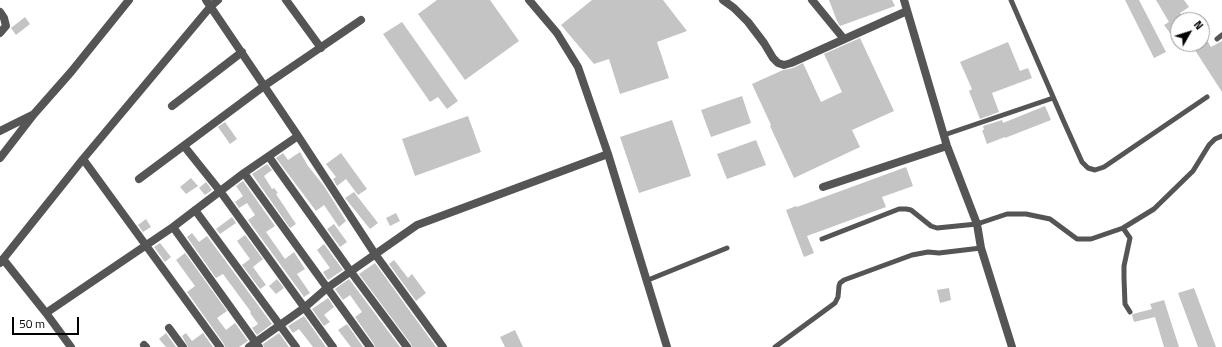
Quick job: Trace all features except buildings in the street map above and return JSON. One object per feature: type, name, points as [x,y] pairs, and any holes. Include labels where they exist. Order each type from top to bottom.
[{"type":"street","points":[[0,158],[34,114],[71,72],[129,0]]},
{"type":"street","points":[[71,347],[46,313],[1,261],[209,3],[218,0]]},
{"type":"street","points":[[286,0],[321,48]]},
{"type":"street","points":[[529,0],[557,33],[578,67],[608,154],[648,280],[667,347]]},
{"type":"street","points":[[723,0],[734,8],[748,22],[773,58],[778,63],[784,65],[907,11]]},
{"type":"street","points":[[812,0],[844,39]]},
{"type":"street","points":[[904,0],[944,136],[977,224],[982,248],[1012,347]]},
{"type":"street","points":[[209,3],[376,254],[443,347]]},
{"type":"street","points":[[0,12],[4,18],[6,26],[0,33]]},
{"type":"street","points":[[139,179],[264,86],[361,20]]},
{"type":"street","points":[[172,106],[242,52]]},
{"type":"street","points":[[0,131],[34,114]]},
{"type":"street","points":[[46,313],[173,227],[244,173],[298,136]]},
{"type":"street","points":[[184,146],[220,191],[333,347]]},
{"type":"street","points":[[823,187],[948,146]]},
{"type":"street","points":[[173,227],[254,345],[304,308],[327,288],[404,234],[427,221],[608,154]]},
{"type":"street","points":[[269,157],[351,272],[407,347]]},
{"type":"street","points":[[83,159],[220,347]]},
{"type":"street","points":[[244,173],[370,347]]},
{"type":"street","points":[[195,210],[296,347]]},
{"type":"street","points":[[169,328],[183,347]]},
{"type":"lane","points":[[1011,0],[1082,162],[1088,168],[1095,170],[1104,167],[1207,97]]},
{"type":"lane","points":[[1217,39],[1222,35]]},
{"type":"lane","points":[[944,136],[1054,98]]},
{"type":"lane","points":[[822,239],[899,209],[911,210],[931,226],[937,228],[977,224],[1008,214],[1026,214],[1050,219],[1077,239],[1091,239],[1123,228],[1154,209],[1193,172],[1209,145],[1215,139],[1222,136]]},
{"type":"lane","points":[[1123,228],[1130,238],[1124,266],[1125,304],[1130,312]]},
{"type":"lane","points":[[648,280],[727,248]]},
{"type":"lane","points":[[775,347],[835,303],[838,297],[840,283],[844,280],[916,254],[982,248]]}]
